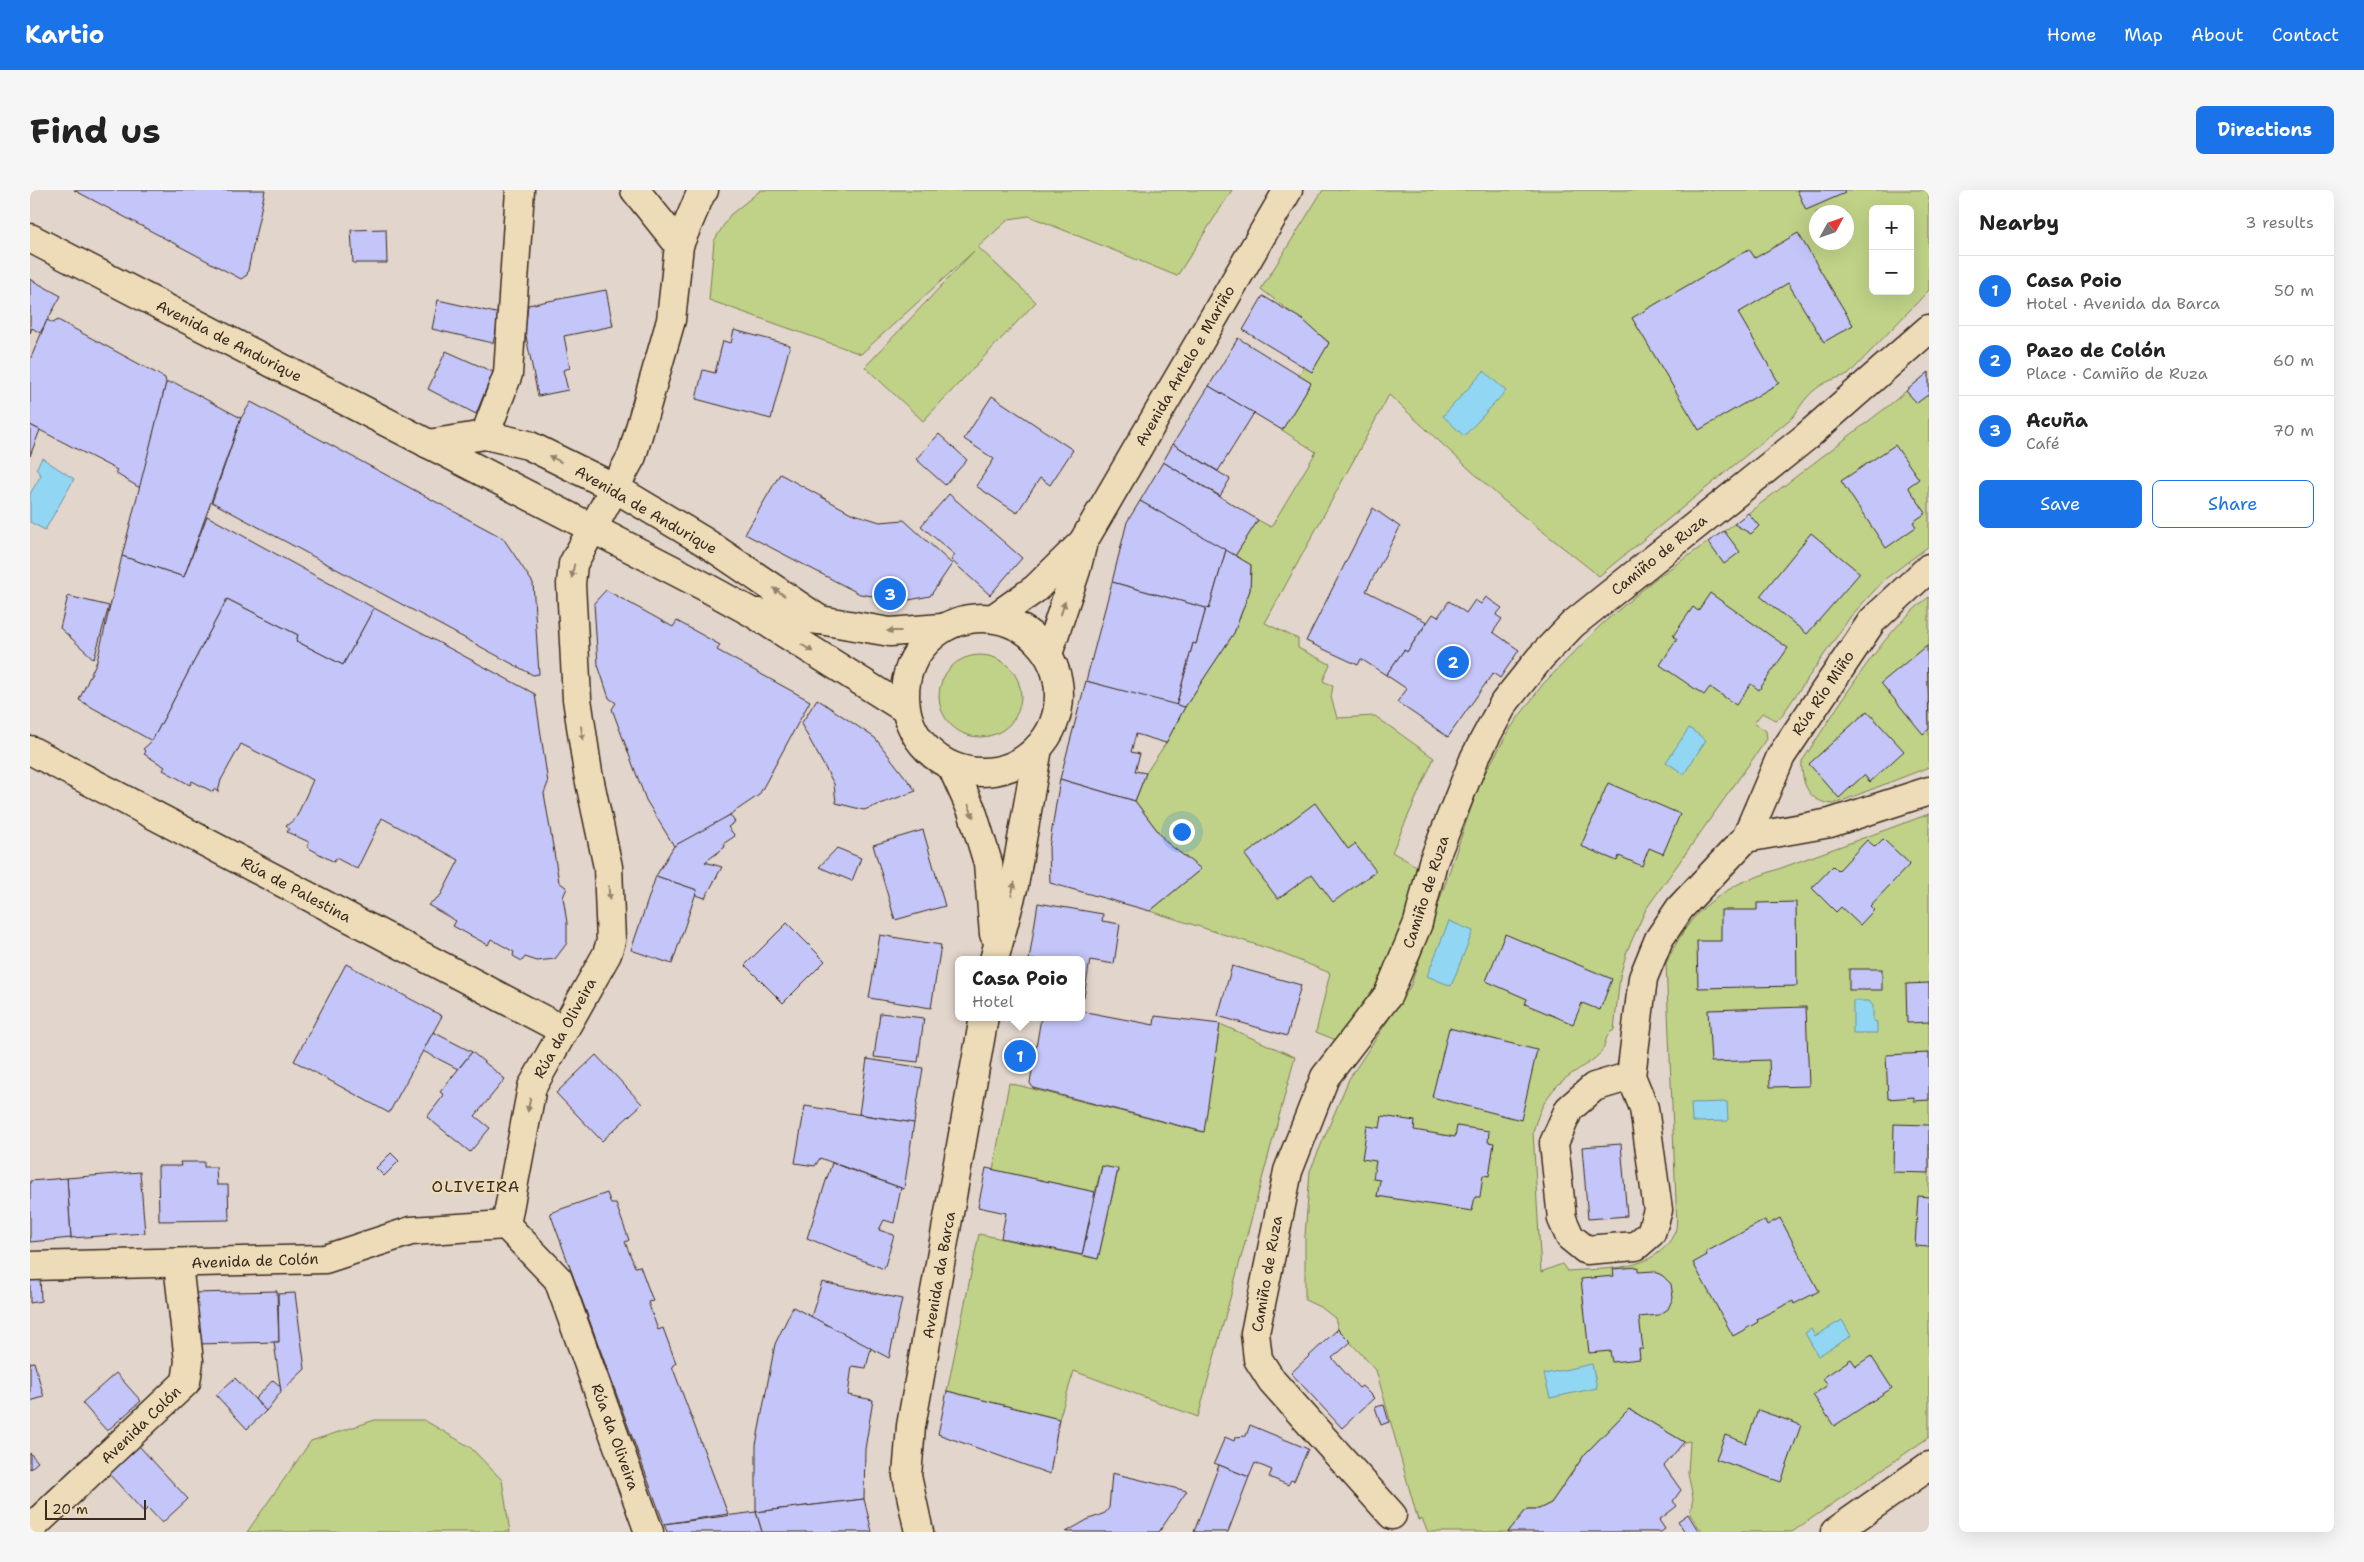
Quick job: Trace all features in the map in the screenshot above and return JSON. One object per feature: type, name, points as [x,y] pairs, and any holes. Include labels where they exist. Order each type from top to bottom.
[{"type":"street","points":[[485,435],[508,374],[520,190]]},
{"type":"street","points":[[635,190],[679,244]]},
{"type":"street","name":"Rúa da Oliveira","points":[[649,1532],[558,1280],[506,1225],[532,1087],[607,954],[611,941],[608,867],[588,773],[577,699],[570,584],[573,564],[595,528],[632,456],[671,320],[679,244],[704,190]]},
{"type":"street","name":"Avenida Antelo e Mariño","points":[[994,618],[1035,588],[1083,542],[1288,190]]},
{"type":"street","name":"Avenida de Andurique","points":[[30,238],[428,444],[595,528],[751,612],[905,709]]},
{"type":"street","name":"Camiño de Ruza","points":[[1392,1515],[1272,1381],[1258,1359],[1255,1333],[1288,1170],[1325,1076],[1388,995],[1418,924],[1433,862],[1475,757],[1504,704],[1540,658],[1573,624],[1806,437],[1929,329]]},
{"type":"street","name":"Avenida de Andurique","points":[[428,444],[485,435],[528,445],[615,488],[705,542],[820,620]]},
{"type":"street","name":"Avenida Antelo e Mariño","points":[[1048,654],[1076,570],[1083,542]]},
{"type":"street","name":"Rúa Río Miño","points":[[1746,838],[1781,756],[1872,621],[1929,568]]},
{"type":"street","points":[[751,612],[820,620],[890,632],[942,628]]},
{"type":"street","points":[[977,617],[994,618],[1010,622],[1025,630],[1048,654],[1056,673],[1060,693],[1058,714],[1050,732],[1038,748],[1024,760],[1007,769],[989,772],[970,772],[952,767],[935,757],[921,744],[911,727],[905,709],[904,690],[908,671],[916,654],[927,639],[942,628],[959,621],[977,617]]},
{"type":"street","points":[[995,956],[1014,885],[1038,748]]},
{"type":"street","name":"Rúa de Palestina","points":[[30,750],[563,1030]]},
{"type":"street","points":[[952,767],[972,811],[988,863],[995,956]]},
{"type":"street","points":[[1631,1076],[1594,1087],[1568,1109],[1554,1143],[1562,1219],[1570,1237],[1586,1250],[1636,1246],[1651,1233],[1658,1210],[1644,1108],[1631,1076],[1643,978],[1659,939],[1680,908],[1746,838],[1830,823],[1929,791]]},
{"type":"street","name":"Avenida da Barca","points":[[919,1532],[908,1476],[911,1426],[983,1021]]},
{"type":"street","name":"Avenida de Colón","points":[[30,1266],[178,1264],[325,1259],[411,1231],[506,1225]]},
{"type":"street","name":"Avenida Colón","points":[[30,1529],[186,1382],[189,1361],[178,1264]]},
{"type":"street","points":[[1835,1532],[1929,1466]]},
{"type":"green space","points":[[761,190],[1232,190],[1177,276],[1029,216],[1009,219],[978,247],[1036,302],[923,421],[865,367],[974,251],[861,354],[709,300],[714,241],[730,215]]},
{"type":"green space","points":[[1323,190],[1929,190],[1929,290],[1848,375],[1823,384],[1816,389],[1805,400],[1794,416],[1599,576],[1503,500],[1389,395],[1265,623],[1298,639],[1298,648],[1330,664],[1323,681],[1333,686],[1331,697],[1337,718],[1375,716],[1434,758],[1392,852],[1418,867],[1404,923],[1375,991],[1336,1040],[1316,1032],[1330,973],[1273,950],[1150,911],[1201,869],[1166,842],[1135,801],[1146,773],[1166,743],[1185,707],[1234,633],[1250,590],[1251,565],[1235,556],[1258,520],[1271,527],[1316,452],[1282,430],[1311,383],[1299,376],[1304,367],[1312,372],[1329,342],[1261,289]]},
{"type":"green space","points":[[1929,372],[1929,546],[1885,579],[1851,616],[1780,718],[1775,720],[1762,713],[1754,723],[1766,731],[1767,739],[1646,909],[1627,951],[1620,976],[1614,1030],[1608,1035],[1603,1050],[1599,1055],[1567,1077],[1548,1097],[1533,1132],[1541,1272],[1562,1264],[1567,1271],[1628,1266],[1642,1262],[1655,1255],[1666,1245],[1675,1232],[1676,1225],[1666,963],[1681,936],[1704,907],[1740,883],[1929,814],[1929,1437],[1792,1532],[1702,1532],[1690,1514],[1693,1498],[1688,1473],[1690,1441],[1684,1442],[1629,1409],[1585,1454],[1551,1503],[1539,1509],[1527,1509],[1508,1532],[1428,1532],[1422,1519],[1418,1520],[1376,1370],[1338,1329],[1335,1318],[1322,1308],[1305,1300],[1305,1236],[1310,1171],[1349,1079],[1410,987],[1482,778],[1512,726],[1543,684],[1602,624],[1655,579],[1734,524],[1887,407]]},
{"type":"green space","points":[[1929,597],[1929,767],[1834,804],[1818,800],[1808,791],[1805,784],[1802,761],[1860,673],[1877,651],[1911,612]]},
{"type":"green space","points":[[972,655],[988,655],[1003,662],[1014,673],[1021,688],[1018,712],[1009,725],[988,737],[972,737],[957,730],[946,719],[939,704],[939,688],[946,673],[957,662]]},
{"type":"green space","points":[[1220,1024],[1295,1057],[1198,1417],[1074,1371],[1059,1419],[947,1391],[979,1234],[1098,1259],[1118,1170],[1102,1166],[1095,1192],[993,1170],[1009,1083],[1203,1132]]},
{"type":"green space","points":[[375,1420],[424,1420],[470,1447],[502,1480],[510,1532],[247,1532],[311,1441]]},
{"type":"water","points":[[1484,371],[1506,391],[1464,436],[1443,416]]},
{"type":"water","points":[[42,458],[74,479],[45,530],[30,522],[30,494],[41,475],[36,469]]},
{"type":"water","points":[[1689,728],[1706,740],[1684,774],[1666,762]]},
{"type":"water","points":[[1449,921],[1473,931],[1451,986],[1427,976]]},
{"type":"water","points":[[1853,1001],[1869,1001],[1873,1006],[1873,1021],[1877,1022],[1877,1033],[1853,1033]]},
{"type":"water","points":[[1727,1102],[1728,1121],[1692,1122],[1691,1103]]},
{"type":"water","points":[[1842,1320],[1851,1336],[1818,1356],[1805,1333],[1811,1329],[1815,1336]]},
{"type":"water","points":[[1592,1364],[1597,1388],[1550,1398],[1544,1374]]},
{"type":"building","points":[[74,190],[265,190],[247,275],[241,279]]},
{"type":"building","points":[[1797,190],[1844,190],[1845,193],[1817,205],[1809,205],[1809,209],[1806,210]]},
{"type":"building","points":[[386,229],[387,263],[353,263],[351,230]]},
{"type":"building","points":[[1798,233],[1853,325],[1824,342],[1788,283],[1738,313],[1779,383],[1699,430],[1632,318],[1749,249],[1755,258]]},
{"type":"building","points":[[30,279],[61,296],[40,333],[32,328],[30,333]]},
{"type":"building","points":[[606,290],[613,326],[564,336],[570,368],[563,370],[568,390],[538,396],[525,331],[528,305]]},
{"type":"building","points":[[1263,296],[1303,320],[1329,343],[1312,372],[1243,330]]},
{"type":"building","points":[[438,300],[500,314],[493,343],[432,329]]},
{"type":"building","points":[[47,320],[53,323],[58,320],[165,378],[166,383],[140,488],[115,473],[117,470],[30,425],[30,360]]},
{"type":"building","points":[[734,330],[790,345],[771,419],[696,399],[703,370],[715,373],[723,341],[731,343]]},
{"type":"building","points":[[1238,338],[1311,383],[1282,430],[1209,386]]},
{"type":"building","points":[[446,351],[493,372],[476,414],[428,389]]},
{"type":"building","points":[[1929,372],[1929,394],[1917,403],[1906,391]]},
{"type":"building","points":[[166,383],[175,383],[241,418],[184,577],[122,556]]},
{"type":"building","points":[[1209,386],[1254,413],[1218,471],[1173,444]]},
{"type":"building","points":[[992,396],[1073,450],[1050,485],[1040,478],[1017,513],[976,486],[994,459],[964,439]]},
{"type":"building","points":[[251,402],[503,538],[533,583],[539,674],[533,675],[212,502],[241,418]]},
{"type":"building","points":[[30,425],[40,430],[30,456]]},
{"type":"building","points":[[939,434],[967,460],[945,485],[916,459]]},
{"type":"building","points":[[1173,444],[1230,479],[1220,496],[1163,462]]},
{"type":"building","points":[[1895,445],[1919,479],[1908,487],[1926,513],[1913,522],[1916,527],[1886,548],[1841,481]]},
{"type":"building","points":[[1163,462],[1258,520],[1235,556],[1140,501]]},
{"type":"building","points":[[780,474],[851,513],[880,522],[904,520],[952,564],[930,596],[904,601],[860,594],[745,534]]},
{"type":"building","points":[[949,494],[1022,558],[990,595],[951,560],[955,555],[921,526]]},
{"type":"building","points":[[1140,501],[1226,550],[1209,609],[1112,582],[1127,522]]},
{"type":"building","points":[[1373,508],[1400,527],[1366,591],[1427,622],[1407,652],[1404,650],[1386,675],[1361,659],[1358,665],[1306,641]]},
{"type":"building","points":[[1748,513],[1759,526],[1751,534],[1734,524]]},
{"type":"building","points":[[207,516],[374,608],[343,665],[296,641],[298,635],[227,599],[152,741],[79,700],[97,661],[122,556],[184,577]]},
{"type":"building","points":[[1724,531],[1740,552],[1724,564],[1708,542]]},
{"type":"building","points":[[1811,533],[1860,573],[1807,634],[1760,596]]},
{"type":"building","points":[[1226,550],[1251,565],[1250,590],[1234,633],[1185,707],[1176,706],[1193,643],[1196,644],[1206,608],[1209,609]]},
{"type":"building","points":[[1112,582],[1206,608],[1196,644],[1193,643],[1176,706],[1086,681]]},
{"type":"building","points":[[606,590],[673,627],[677,621],[720,645],[717,650],[810,701],[759,795],[715,825],[674,846],[646,800],[612,709],[616,703],[609,698],[598,665],[594,603]]},
{"type":"building","points":[[1710,593],[1788,648],[1759,690],[1751,684],[1736,705],[1710,687],[1704,695],[1660,665],[1677,639],[1673,636],[1693,607],[1698,611]]},
{"type":"building","points":[[68,596],[109,606],[94,659],[60,628]]},
{"type":"building","points":[[1486,597],[1502,608],[1496,615],[1502,619],[1493,632],[1519,650],[1500,678],[1493,673],[1448,737],[1397,702],[1407,689],[1386,675],[1404,650],[1407,652],[1433,614],[1438,617],[1449,601],[1466,613],[1475,600],[1481,604]]},
{"type":"building","points":[[227,599],[298,635],[296,641],[343,665],[374,608],[535,694],[548,783],[544,793],[559,882],[567,888],[563,897],[567,923],[567,943],[555,959],[537,961],[525,957],[522,961],[513,956],[514,952],[491,939],[488,945],[453,926],[456,921],[428,905],[441,895],[459,860],[382,818],[357,869],[336,858],[334,862],[307,847],[309,842],[287,832],[289,829],[286,826],[296,818],[313,780],[241,744],[221,780],[218,792],[214,789],[213,792],[192,781],[190,785],[163,770],[165,767],[144,754],[146,752],[143,749],[152,741]]},
{"type":"building","points":[[1927,645],[1929,729],[1923,734],[1881,683]]},
{"type":"building","points":[[1086,681],[1185,707],[1166,743],[1136,734],[1131,752],[1140,754],[1135,771],[1146,773],[1135,801],[1060,779]]},
{"type":"building","points":[[817,699],[875,738],[916,791],[864,810],[836,803],[834,784],[801,724]]},
{"type":"building","points":[[1867,711],[1904,751],[1870,782],[1864,775],[1839,798],[1809,764]]},
{"type":"building","points":[[1060,779],[1135,801],[1166,842],[1201,869],[1150,911],[1050,883],[1049,848]]},
{"type":"building","points":[[1608,783],[1680,814],[1663,854],[1649,848],[1642,866],[1619,856],[1617,861],[1581,846]]},
{"type":"building","points":[[1315,803],[1348,849],[1355,844],[1376,871],[1333,902],[1312,874],[1278,899],[1245,855]]},
{"type":"building","points":[[730,815],[735,822],[728,827],[735,836],[723,844],[725,847],[705,862],[722,867],[705,898],[696,895],[697,890],[656,876],[674,846]]},
{"type":"building","points":[[923,830],[945,906],[895,920],[873,845]]},
{"type":"building","points":[[1883,839],[1910,864],[1870,906],[1874,910],[1860,925],[1841,907],[1836,912],[1812,888],[1833,866],[1838,871],[1867,840],[1875,847]]},
{"type":"building","points":[[837,848],[861,858],[852,881],[819,867]]},
{"type":"building","points":[[656,876],[697,890],[672,964],[631,950]]},
{"type":"building","points":[[1796,902],[1797,986],[1698,988],[1697,941],[1721,941],[1721,910],[1757,910],[1757,903]]},
{"type":"building","points":[[1038,903],[1103,914],[1102,921],[1120,924],[1114,964],[1090,960],[1085,991],[1085,956],[1030,956]]},
{"type":"building","points":[[787,923],[825,961],[783,1003],[745,965]]},
{"type":"building","points":[[1505,934],[1612,979],[1600,1010],[1582,1003],[1573,1024],[1525,1004],[1527,999],[1486,981]]},
{"type":"building","points":[[880,935],[941,945],[931,1008],[869,998]]},
{"type":"building","points":[[346,964],[442,1016],[389,1113],[294,1061]]},
{"type":"building","points":[[1232,966],[1301,985],[1287,1036],[1218,1016]]},
{"type":"building","points":[[1849,969],[1882,969],[1882,990],[1849,990]]},
{"type":"building","points":[[1929,983],[1929,1022],[1907,1023],[1906,984]]},
{"type":"building","points":[[1806,1007],[1809,1086],[1770,1087],[1769,1060],[1711,1062],[1708,1010]]},
{"type":"building","points":[[1085,1012],[1154,1025],[1155,1016],[1220,1024],[1204,1132],[1033,1088],[1030,1083],[1040,1021],[1085,1021]]},
{"type":"building","points":[[880,1013],[924,1018],[918,1062],[874,1057]]},
{"type":"building","points":[[1449,1028],[1537,1050],[1521,1120],[1432,1097]]},
{"type":"building","points":[[433,1032],[472,1052],[458,1069],[423,1051]]},
{"type":"building","points":[[472,1052],[505,1079],[475,1116],[490,1128],[470,1152],[427,1117],[444,1095],[440,1092]]},
{"type":"building","points":[[1929,1053],[1929,1100],[1914,1101],[1914,1097],[1888,1099],[1886,1055]]},
{"type":"building","points":[[596,1055],[642,1104],[602,1141],[556,1093]]},
{"type":"building","points":[[867,1059],[923,1068],[914,1123],[859,1114]]},
{"type":"building","points":[[805,1106],[914,1123],[904,1189],[820,1158],[815,1166],[795,1163]]},
{"type":"building","points":[[1382,1116],[1415,1121],[1414,1130],[1455,1137],[1457,1126],[1489,1131],[1488,1142],[1494,1143],[1489,1176],[1483,1175],[1480,1197],[1475,1197],[1472,1211],[1377,1196],[1380,1180],[1373,1179],[1376,1161],[1362,1159],[1367,1126],[1380,1128]]},
{"type":"building","points":[[1894,1124],[1929,1125],[1929,1173],[1893,1172]]},
{"type":"building","points":[[1621,1144],[1627,1216],[1588,1219],[1582,1147]]},
{"type":"building","points":[[391,1153],[399,1161],[384,1176],[376,1168]]},
{"type":"building","points":[[180,1162],[204,1162],[204,1167],[216,1167],[217,1185],[228,1185],[229,1220],[159,1221],[158,1166],[181,1166]]},
{"type":"building","points":[[832,1163],[901,1188],[894,1223],[884,1220],[879,1230],[894,1235],[884,1269],[807,1238]]},
{"type":"building","points":[[1102,1166],[1118,1169],[1098,1259],[1082,1255]]},
{"type":"building","points":[[986,1168],[1095,1192],[1082,1255],[1001,1238],[1006,1213],[978,1207]]},
{"type":"building","points":[[140,1172],[145,1233],[71,1238],[67,1178]]},
{"type":"building","points":[[67,1178],[71,1238],[30,1242],[30,1181]]},
{"type":"building","points":[[607,1193],[611,1204],[616,1204],[629,1240],[625,1242],[635,1267],[640,1266],[653,1301],[648,1302],[658,1330],[663,1328],[676,1363],[672,1366],[728,1514],[664,1524],[550,1213]]},
{"type":"building","points":[[1918,1196],[1929,1197],[1929,1247],[1915,1246]]},
{"type":"building","points":[[1780,1218],[1819,1291],[1794,1304],[1793,1301],[1757,1319],[1758,1322],[1733,1336],[1693,1263],[1707,1255],[1706,1252],[1765,1220],[1767,1225]]},
{"type":"building","points":[[1638,1267],[1638,1272],[1654,1271],[1663,1276],[1671,1284],[1673,1298],[1668,1309],[1659,1315],[1639,1317],[1643,1349],[1639,1349],[1640,1359],[1612,1362],[1610,1351],[1589,1353],[1581,1279],[1614,1276],[1613,1269]]},
{"type":"building","points":[[30,1275],[40,1275],[41,1301],[30,1303]]},
{"type":"building","points":[[822,1282],[902,1299],[889,1358],[811,1317]]},
{"type":"building","points":[[277,1291],[279,1342],[196,1344],[194,1293]]},
{"type":"building","points":[[295,1293],[305,1369],[281,1392],[274,1342],[279,1342],[278,1294]]},
{"type":"building","points":[[793,1307],[871,1348],[866,1368],[852,1366],[848,1395],[873,1400],[865,1449],[864,1499],[756,1512],[756,1445],[775,1344]]},
{"type":"building","points":[[1338,1329],[1351,1342],[1332,1358],[1359,1388],[1362,1386],[1374,1398],[1342,1428],[1291,1373]]},
{"type":"building","points":[[1871,1356],[1892,1388],[1834,1426],[1813,1395],[1828,1385],[1823,1378],[1851,1359],[1856,1366]]},
{"type":"building","points":[[34,1362],[44,1397],[30,1401],[30,1363]]},
{"type":"building","points":[[116,1373],[141,1401],[107,1431],[82,1403]]},
{"type":"building","points":[[235,1378],[266,1411],[247,1429],[216,1395]]},
{"type":"building","points":[[273,1380],[280,1386],[281,1392],[266,1411],[255,1399]]},
{"type":"building","points":[[947,1391],[1059,1419],[1050,1474],[938,1434]]},
{"type":"building","points":[[1384,1405],[1389,1422],[1381,1425],[1375,1407]]},
{"type":"building","points":[[1629,1409],[1684,1442],[1664,1466],[1681,1490],[1673,1501],[1677,1506],[1659,1520],[1665,1529],[1661,1532],[1508,1532],[1527,1509],[1539,1509],[1551,1503],[1585,1454]]},
{"type":"building","points":[[1758,1410],[1801,1425],[1781,1482],[1716,1459],[1725,1435],[1746,1443]]},
{"type":"building","points":[[1250,1425],[1308,1449],[1294,1481],[1291,1480],[1288,1485],[1269,1477],[1272,1470],[1255,1463],[1249,1477],[1214,1463],[1225,1437],[1234,1441],[1235,1437],[1246,1436]]},
{"type":"building","points":[[139,1446],[188,1499],[162,1523],[148,1508],[144,1512],[109,1474]]},
{"type":"building","points":[[30,1453],[38,1462],[30,1469]]},
{"type":"building","points":[[1219,1465],[1249,1477],[1228,1532],[1194,1532]]},
{"type":"building","points":[[1112,1473],[1187,1491],[1159,1532],[1066,1532],[1087,1520],[1105,1513],[1109,1508]]},
{"type":"building","points":[[864,1499],[872,1532],[762,1532],[756,1512]]},
{"type":"building","points":[[756,1512],[762,1532],[667,1532],[664,1524]]},
{"type":"building","points":[[1688,1514],[1699,1532],[1685,1532],[1678,1521]]},
{"type":"place","name":"Acuña","points":[[890,594]]},
{"type":"place","name":"Pazo de Colón","points":[[1453,662]]},
{"type":"place","name":"Casa Poio","points":[[1020,1056]]},
{"type":"district","name":"OLIVEIRA","points":[[476,1186]]}]
